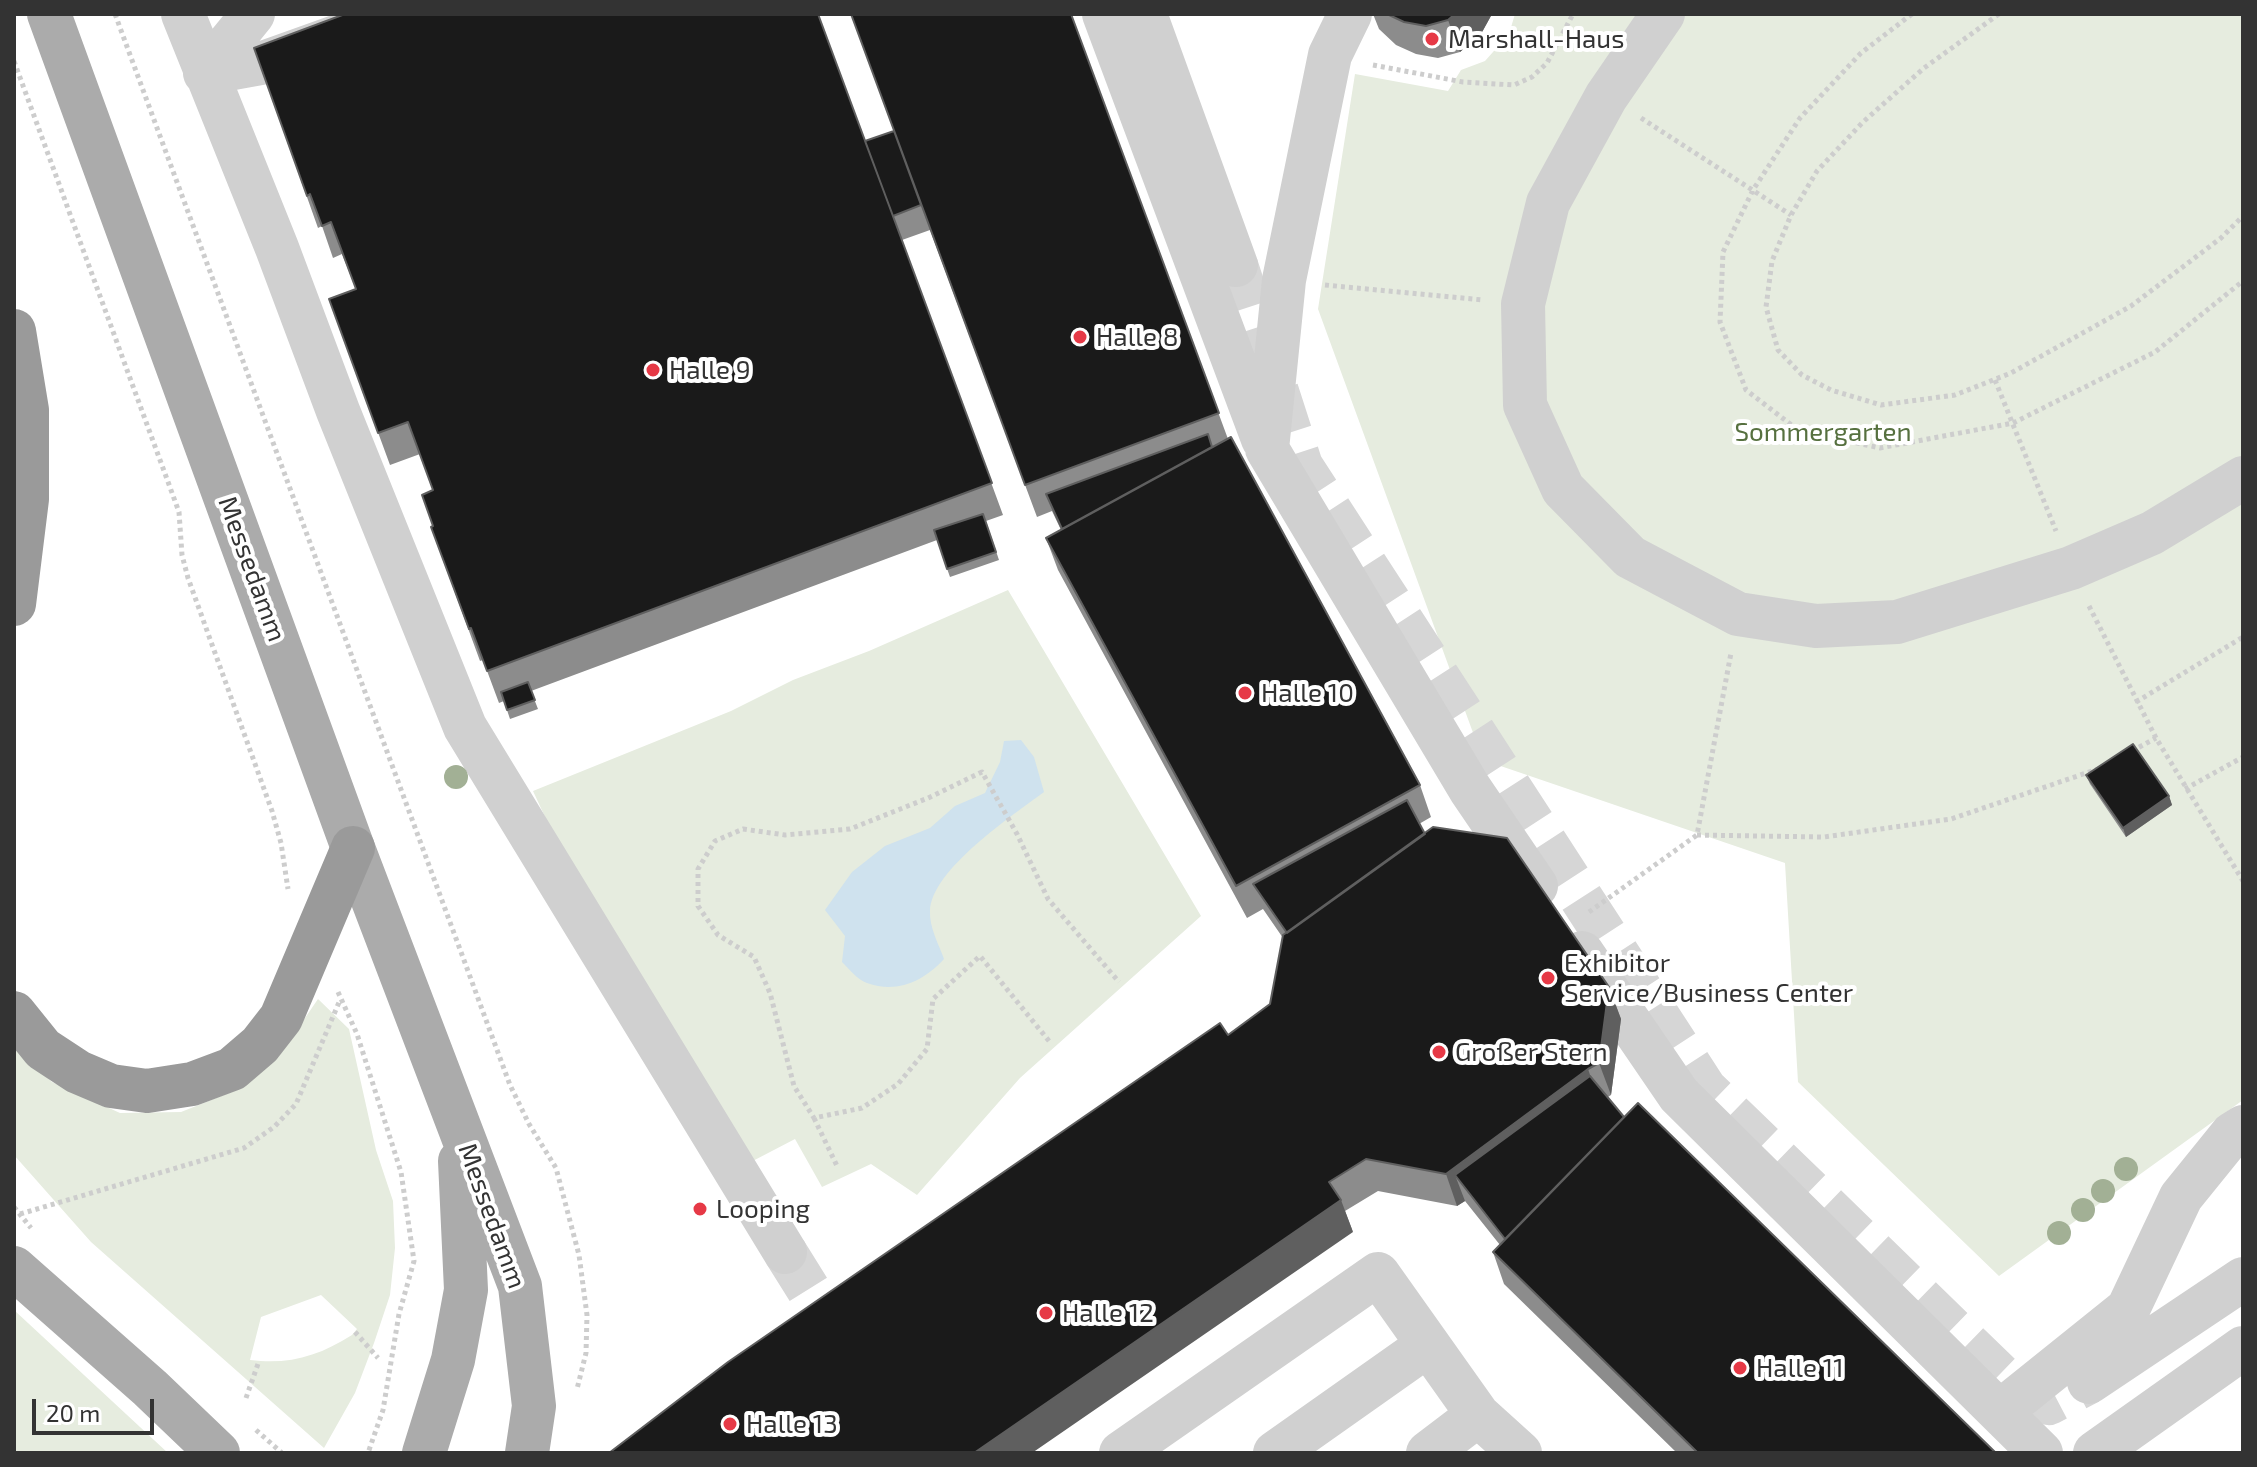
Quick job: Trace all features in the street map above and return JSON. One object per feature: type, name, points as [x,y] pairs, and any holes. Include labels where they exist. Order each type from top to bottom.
[{"type":"highway","points":[[14,331],[27,410],[27,499],[14,604]]},
{"type":"highway","points":[[14,1013],[43,1049],[78,1072],[111,1086],[147,1091],[192,1084],[232,1069],[260,1045],[281,1018],[353,848]]},
{"type":"main road","name":"Messedamm","points":[[49,14],[353,848],[520,1286],[534,1406],[527,1453]]},
{"type":"main road","name":"Messedamm","points":[[424,1453],[453,1360],[466,1290],[459,1123]]},
{"type":"main road","points":[[14,1268],[150,1388],[218,1453]]},
{"type":"lane","points":[[183,14],[465,727],[785,1252]]},
{"type":"lane","points":[[205,73],[224,14]]},
{"type":"lane","points":[[205,73],[253,14]]},
{"type":"lane","points":[[205,73],[266,62],[400,14]]},
{"type":"lane","points":[[1104,14],[1267,449],[1470,789],[1679,1095],[2041,1453]]},
{"type":"lane","points":[[1145,14],[1236,265]]},
{"type":"lane","points":[[1267,449],[1284,280],[1330,55],[1350,14]]},
{"type":"lane","points":[[1663,14],[1606,97],[1548,203],[1523,304],[1525,405],[1563,489],[1630,557],[1738,614],[1816,626],[1897,622],[2071,568],[2152,533],[2243,478]]},
{"type":"lane","points":[[2001,1411],[2128,1309],[2181,1197],[2232,1134],[2243,1127]]},
{"type":"lane","points":[[1121,1453],[1378,1274],[1478,1415],[1520,1453]]},
{"type":"lane","points":[[2089,1382],[2243,1279]]},
{"type":"lane","points":[[1275,1453],[1428,1345]]},
{"type":"lane","points":[[2095,1453],[2243,1348]]},
{"type":"lane","points":[[1428,1453],[1478,1415]]},
{"type":"path","points":[[115,14],[510,1085],[556,1168],[579,1255],[587,1315],[586,1353],[576,1392]]},
{"type":"path","points":[[1330,55],[1422,76],[1496,86],[1514,85],[1532,77],[1547,63],[1573,14]]},
{"type":"path","points":[[1912,14],[1861,53],[1800,118],[1753,190],[1723,252],[1720,322],[1746,390],[1798,430],[1880,448],[2013,423],[2155,352],[2243,281]]},
{"type":"path","points":[[1999,14],[1924,68],[1863,122],[1817,171],[1791,215],[1772,261],[1766,307],[1778,350],[1802,375],[1831,390],[1881,405],[1955,395],[1995,380],[2063,346],[2131,306],[2221,238],[2243,216]]},
{"type":"path","points":[[14,61],[179,512],[182,555],[188,578],[272,811],[292,897]]},
{"type":"path","points":[[1649,124],[1791,215]]},
{"type":"path","points":[[1347,287],[1523,304]]},
{"type":"path","points":[[1995,380],[2054,525]]},
{"type":"path","points":[[2071,568],[2136,702],[2185,789],[2243,881]]},
{"type":"path","points":[[1697,835],[1738,614]]},
{"type":"path","points":[[2136,702],[2243,637]]},
{"type":"path","points":[[2130,753],[2156,738]]},
{"type":"path","points":[[2185,789],[2243,757]]},
{"type":"path","points":[[1566,929],[1697,835],[1824,837],[1951,819],[2104,767]]},
{"type":"path","points":[[838,1168],[814,1118],[794,1086],[770,993],[754,957],[718,935],[698,906],[698,869],[715,841],[743,829],[785,835],[850,829],[928,798],[982,772],[1017,834],[1048,899],[1119,982]]},
{"type":"path","points":[[814,1118],[862,1108],[898,1084],[927,1049],[933,999],[980,956],[1049,1041]]},
{"type":"path","points":[[335,988],[357,1034],[401,1172],[414,1261],[399,1314],[383,1410],[368,1453]]},
{"type":"path","points":[[20,1214],[244,1148],[274,1127],[296,1104],[341,999]]},
{"type":"path","points":[[355,1332],[378,1358]]},
{"type":"path","points":[[246,1398],[259,1361]]},
{"type":"green space","name":"Sommergarten","points":[[1515,14],[2243,14],[2243,1100],[1999,1276],[1798,1082],[1785,863],[1483,760],[1318,309],[1355,74],[1448,91],[1461,70],[1485,61],[1509,34]]},
{"type":"green space","points":[[1008,590],[1201,916],[1020,1078],[917,1195],[871,1164],[822,1187],[795,1139],[747,1164],[546,819],[533,791],[731,711],[793,680],[869,651]]},
{"type":"green space","points":[[318,999],[349,1029],[376,1150],[393,1201],[395,1248],[390,1295],[355,1393],[324,1448],[91,1242],[14,1155],[14,1047],[52,1082],[120,1113],[181,1112],[234,1091],[279,1056]],"holes":[[[321,1295],[357,1329],[340,1342],[303,1357],[278,1361],[250,1360],[261,1317]]]},
{"type":"green space","points":[[14,1310],[168,1453],[14,1453]]},
{"type":"water","points":[[1021,740],[1034,757],[1044,792],[976,845],[944,878],[934,895],[930,917],[944,959],[928,974],[899,986],[878,986],[860,979],[842,962],[845,936],[825,910],[852,872],[885,846],[930,828],[955,806],[985,793],[1000,762],[1004,741]]},
{"type":"building","name":"Halle 9","points":[[345,14],[818,14],[992,483],[487,671],[431,527],[422,495],[433,490],[408,422],[378,433],[329,299],[356,289],[331,222],[322,226],[310,194],[307,196],[254,48]]},
{"type":"building","name":"Halle 8","points":[[851,14],[1071,14],[1219,413],[1025,485]]},
{"type":"building","points":[[1387,14],[1455,14],[1448,20],[1426,26],[1404,22]]},
{"type":"building","points":[[894,131],[921,205],[893,216],[865,141]]},
{"type":"building","points":[[1208,434],[1212,447],[1062,529],[1046,494]]},
{"type":"building","name":"Halle 10","points":[[1231,437],[1420,785],[1236,886],[1046,538]]},
{"type":"building","points":[[983,514],[996,552],[947,569],[934,530]]},
{"type":"building","points":[[528,682],[535,700],[507,710],[501,692]]},
{"type":"building","points":[[2133,744],[2169,796],[2123,828],[2086,775]]},
{"type":"building","points":[[1407,800],[1425,834],[1287,933],[1253,884]]},
{"type":"building","points":[[1433,827],[1507,838],[1609,987],[1599,1063],[1446,1174],[1366,1159],[1329,1182],[1341,1200],[974,1453],[609,1453],[728,1362],[1220,1023],[1228,1035],[1270,1004],[1283,935]]},
{"type":"building","points":[[1590,1076],[1624,1117],[1505,1239],[1455,1175]]},
{"type":"building","name":"Halle 11","points":[[1638,1103],[1996,1453],[1698,1453],[1493,1252]]},
{"type":"tunnel","points":[[1236,265],[1301,466],[1705,1089],[2005,1380],[2049,1403],[2089,1382]]},
{"type":"tunnel","points":[[785,1252],[895,1428],[914,1453]]},
{"type":"place","name":"Marshall-Haus","points":[[1432,39]]},
{"type":"place","name":"Halle 8","points":[[1080,337]]},
{"type":"place","name":"Halle 9","points":[[653,370]]},
{"type":"place","name":"Halle 10","points":[[1245,693]]},
{"type":"place","name":"Exhibitor Service/Business Center","points":[[1548,978]]},
{"type":"place","name":"Großer Stern","points":[[1439,1052]]},
{"type":"place","name":"Looping","points":[[700,1209]]},
{"type":"place","name":"Halle 12","points":[[1046,1313]]},
{"type":"place","name":"Halle 11","points":[[1740,1368]]},
{"type":"place","name":"Halle 13","points":[[730,1424]]}]
